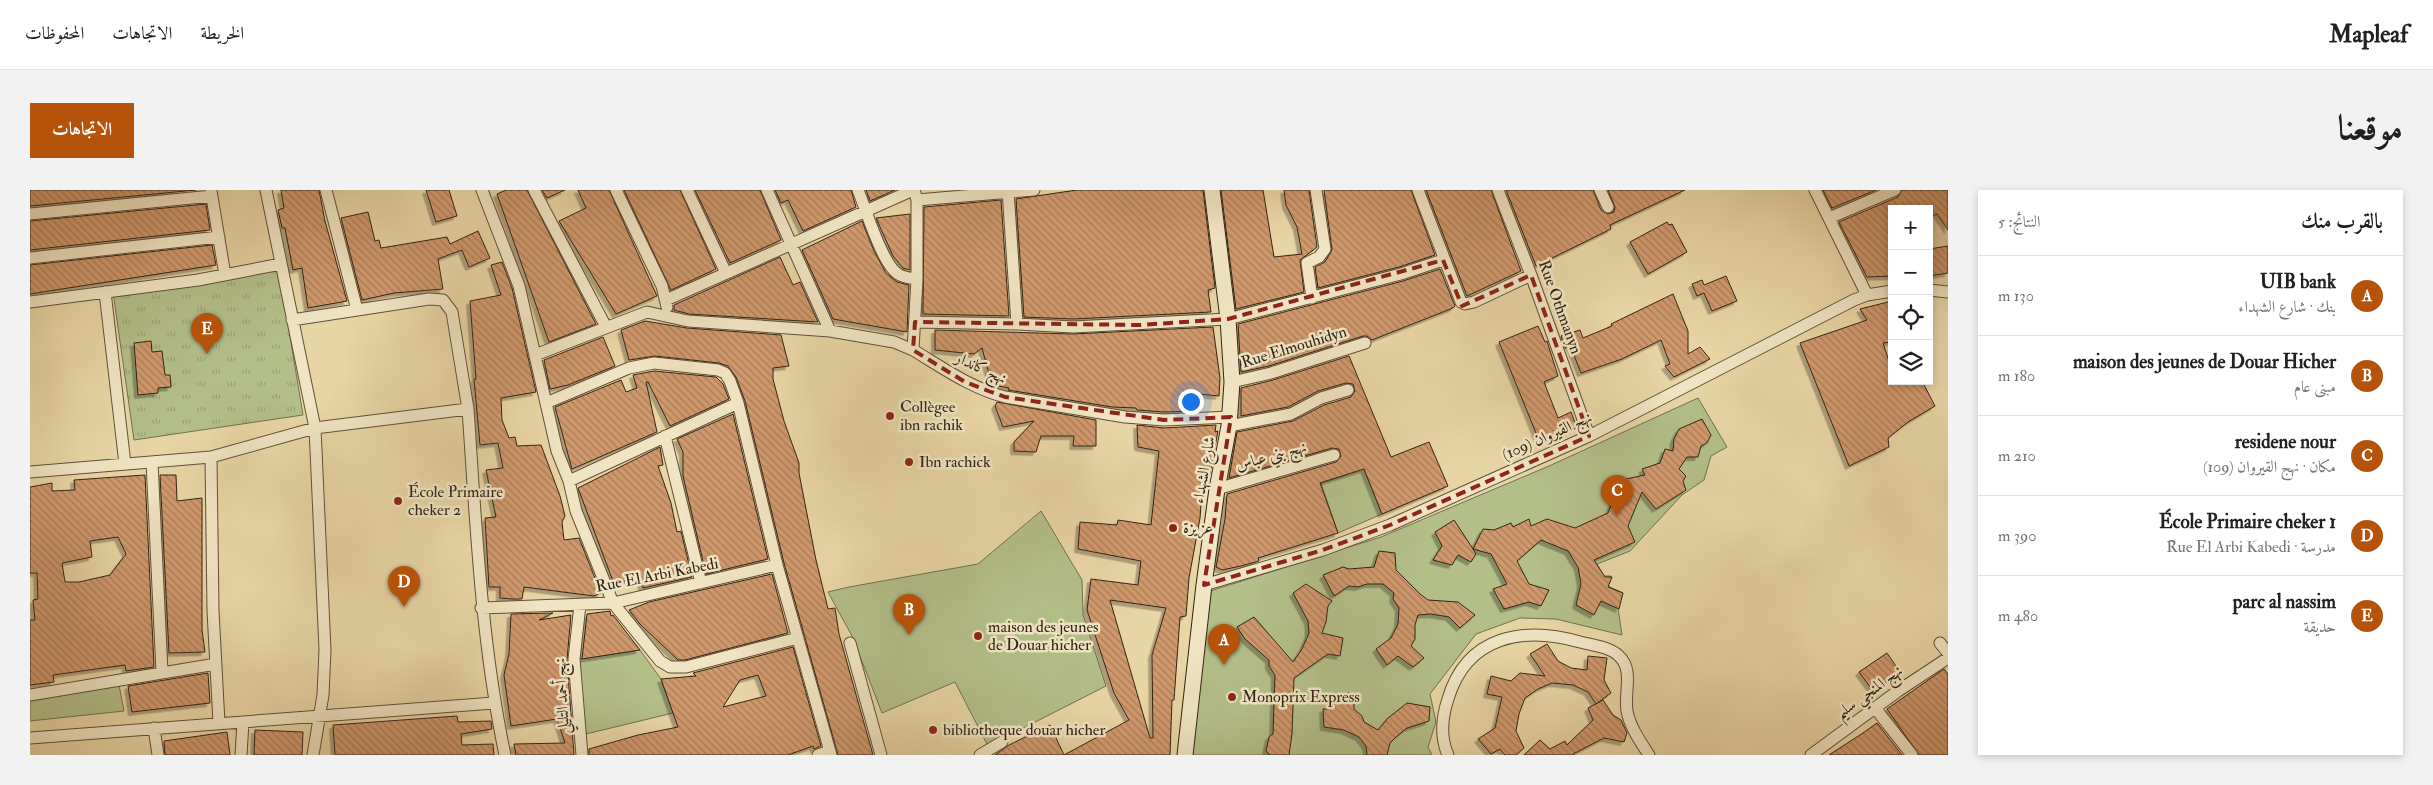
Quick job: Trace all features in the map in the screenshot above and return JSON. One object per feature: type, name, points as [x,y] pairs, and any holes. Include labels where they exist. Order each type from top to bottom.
[{"type":"street","points":[[266,190],[315,428],[325,650],[323,695],[313,755]]},
{"type":"street","points":[[326,190],[357,310]]},
{"type":"street","points":[[534,190],[606,327]]},
{"type":"street","points":[[616,190],[666,300],[668,316]]},
{"type":"street","points":[[687,190],[726,273]]},
{"type":"street","points":[[767,190],[830,331]]},
{"type":"street","points":[[858,190],[873,232],[895,272],[901,276],[917,279]]},
{"type":"street","points":[[666,300],[866,210],[914,193],[1032,190]]},
{"type":"street","name":"شارع الشهداء","points":[[1185,755],[1204,585],[1217,489],[1230,422],[1232,382],[1228,319],[1212,190]]},
{"type":"street","points":[[1312,298],[1307,263],[1322,255],[1325,249],[1316,190]]},
{"type":"street","points":[[1418,190],[1457,296],[1463,304],[1474,302],[1531,275]]},
{"type":"street","name":"Rue Othmanyn","points":[[1498,190],[1589,436]]},
{"type":"street","points":[[1600,190],[1608,207]]},
{"type":"street","points":[[1815,190],[1867,295]]},
{"type":"street","points":[[1829,218],[1895,190]]},
{"type":"street","points":[[485,191],[519,286],[552,434],[569,481],[580,520],[613,603],[652,654],[670,667],[686,667],[798,638]]},
{"type":"street","points":[[1008,191],[1017,324]]},
{"type":"street","points":[[30,214],[212,193],[225,276]]},
{"type":"street","points":[[913,350],[917,279],[914,193]]},
{"type":"street","points":[[30,258],[218,237]]},
{"type":"street","points":[[915,322],[1072,327],[1228,319],[1312,298],[1443,260]]},
{"type":"street","points":[[30,302],[225,276],[282,264]]},
{"type":"street","points":[[1933,290],[1948,292]]},
{"type":"street","points":[[104,292],[125,464]]},
{"type":"street","name":"نهج القيروان (109)","points":[[1204,585],[1323,550],[1390,525],[1589,436],[1867,295],[1888,292]]},
{"type":"street","points":[[292,320],[436,299],[446,302],[452,312],[468,409],[482,608],[494,704],[505,755]]},
{"type":"street","name":"نهج كاندار","points":[[535,355],[647,312],[688,321],[830,331],[894,342],[913,350],[965,382],[988,392],[1005,397],[1125,417],[1230,422],[1291,414],[1321,398],[1348,390]]},
{"type":"street","name":"Rue Elmouhidyn","points":[[1232,382],[1271,373],[1365,343]]},
{"type":"street","points":[[546,403],[629,368],[654,363],[722,371],[730,381],[738,403],[777,565],[831,753],[818,755]]},
{"type":"street","points":[[569,481],[738,403]]},
{"type":"street","points":[[30,472],[211,456],[315,428],[468,409]]},
{"type":"street","points":[[665,436],[701,584]]},
{"type":"street","name":"نهج بني عباس","points":[[1217,489],[1334,455]]},
{"type":"street","points":[[211,456],[212,587],[219,724]]},
{"type":"street","points":[[152,462],[162,672]]},
{"type":"street","name":"Rue El Arbi Kabedi","points":[[482,608],[613,603],[777,565]]},
{"type":"street","name":"نهج أحمد التليلي","points":[[580,605],[574,659],[582,755]]},
{"type":"street","points":[[1448,755],[1443,733],[1443,716],[1457,677],[1467,663],[1479,651],[1492,643],[1522,635],[1540,634],[1564,637],[1602,647],[1621,658],[1628,672],[1626,699],[1631,724],[1648,755]]},
{"type":"street","points":[[850,643],[881,755]]},
{"type":"street","points":[[1940,643],[1948,653]]},
{"type":"street","name":"نهج المنجي سليم","points":[[1811,755],[1948,658]]},
{"type":"street","points":[[30,695],[216,664]]},
{"type":"street","points":[[30,738],[494,704]]},
{"type":"street","points":[[1875,708],[1912,755]]},
{"type":"street","points":[[241,755],[242,722]]},
{"type":"street","points":[[154,728],[158,755]]},
{"type":"street","points":[[980,755],[1002,742]]},
{"type":"highlighted area","points":[[1443,260],[1462,306],[1531,275],[1589,436],[1390,525],[1323,550],[1204,585],[1231,417],[1164,420],[1005,397],[965,382],[913,350],[915,322],[1140,325],[1228,319]]},
{"type":"green space","points":[[279,270],[303,415],[134,440],[113,292],[201,284]]},
{"type":"green space","points":[[1698,398],[1727,447],[1711,456],[1704,480],[1682,495],[1630,551],[1597,564],[1604,576],[1611,576],[1608,586],[1623,593],[1618,608],[1622,635],[1556,619],[1520,618],[1476,634],[1430,694],[1436,722],[1428,747],[1432,755],[1192,755],[1207,592],[1381,537],[1549,466]]},
{"type":"green space","points":[[1356,449],[1382,514],[1338,533],[1321,483],[1346,475],[1339,457]]},
{"type":"green space","name":"maison des jeunes de Douar hicher","points":[[1041,511],[1082,580],[1083,615],[1106,686],[988,746],[955,682],[882,713],[853,638],[828,592],[978,564]]},
{"type":"green space","points":[[640,650],[661,679],[673,713],[586,734],[578,659]]},
{"type":"green space","points":[[119,685],[124,711],[30,721],[30,701]]},
{"type":"building","points":[[30,190],[196,190],[30,206]]},
{"type":"building","points":[[281,190],[319,190],[325,221],[347,301],[308,308],[302,268],[293,270],[285,228],[282,228],[278,210],[284,208]]},
{"type":"building","points":[[426,190],[449,190],[457,216],[436,222]]},
{"type":"building","points":[[506,190],[527,190],[596,324],[549,342],[497,194]]},
{"type":"building","points":[[542,190],[565,190],[547,198]]},
{"type":"building","points":[[578,190],[609,190],[657,296],[616,314],[559,221],[586,208]]},
{"type":"building","points":[[624,190],[680,190],[716,269],[671,290]]},
{"type":"building","points":[[695,190],[760,190],[781,240],[730,263]]},
{"type":"building","points":[[775,190],[851,190],[856,207],[803,231],[788,200],[781,203]]},
{"type":"building","points":[[866,190],[895,190],[870,201]]},
{"type":"building","points":[[1077,190],[1203,190],[1215,288],[1208,290],[1211,312],[1073,319],[1024,317],[1016,199]]},
{"type":"building","points":[[1221,190],[1263,190],[1274,257],[1302,254],[1297,227],[1286,205],[1284,190],[1309,190],[1317,247],[1300,260],[1304,292],[1236,309]]},
{"type":"building","points":[[1324,190],[1411,190],[1435,255],[1399,267],[1318,288],[1315,267],[1325,262],[1332,250]]},
{"type":"building","points":[[1426,190],[1491,190],[1521,271],[1467,296]]},
{"type":"building","points":[[1506,190],[1593,190],[1601,210],[1608,214],[1614,212],[1615,207],[1608,190],[1685,190],[1610,225],[1611,229],[1536,266]]},
{"type":"building","points":[[1823,190],[1876,190],[1832,208]]},
{"type":"building","points":[[1902,190],[1948,190],[1948,230],[1937,214],[1933,216],[1933,205],[1888,205],[1888,276],[1867,277],[1839,222],[1898,197]]},
{"type":"building","points":[[1001,200],[1009,316],[923,314],[924,207]]},
{"type":"building","points":[[206,204],[210,230],[30,250],[30,221]]},
{"type":"building","points":[[368,212],[375,241],[379,240],[381,248],[447,237],[450,244],[478,231],[490,258],[469,267],[462,250],[438,259],[443,289],[394,293],[362,300],[341,218]]},
{"type":"building","points":[[910,214],[910,270],[903,268],[893,256],[876,218]]},
{"type":"building","points":[[862,221],[874,251],[886,273],[897,282],[909,285],[907,332],[833,319],[802,250]]},
{"type":"building","points":[[1667,222],[1669,225],[1672,224],[1687,252],[1648,274],[1630,242]]},
{"type":"building","points":[[212,245],[216,265],[30,294],[30,265]]},
{"type":"building","points":[[1948,246],[1948,273],[1933,275],[1933,248]]},
{"type":"building","points":[[780,257],[793,285],[800,282],[818,322],[689,314],[674,310],[674,305]]},
{"type":"building","points":[[502,262],[512,288],[536,392],[501,398],[502,420],[509,438],[515,437],[517,446],[541,445],[560,496],[565,516],[562,522],[564,540],[579,538],[601,593],[594,596],[524,587],[522,599],[500,598],[500,587],[489,587],[485,518],[496,517],[486,470],[503,468],[498,443],[480,445],[470,301],[501,295],[491,265]]},
{"type":"building","points":[[1440,269],[1455,306],[1453,308],[1372,340],[1367,336],[1363,336],[1269,366],[1241,372],[1238,324],[1403,281]]},
{"type":"building","points":[[1726,276],[1737,301],[1712,311],[1704,293],[1697,296],[1692,284],[1702,280],[1704,285]]},
{"type":"building","points":[[1673,294],[1688,331],[1688,354],[1700,347],[1710,359],[1674,377],[1665,366],[1670,364],[1661,340],[1622,359],[1581,373],[1570,345],[1565,348],[1561,336],[1580,330],[1583,338],[1612,326],[1611,324]]},
{"type":"building","points":[[1888,302],[1888,342],[1883,343],[1888,358],[1888,385],[1924,385],[1935,406],[1908,422],[1888,438],[1889,447],[1849,466],[1800,343],[1867,320],[1860,309]]},
{"type":"building","points":[[645,321],[687,328],[781,335],[789,366],[773,368],[773,379],[784,421],[799,463],[799,473],[816,560],[828,609],[835,608],[839,634],[873,755],[838,755],[784,563],[745,401],[736,377],[728,366],[719,363],[655,356],[629,360],[621,330]]},
{"type":"building","points":[[1538,326],[1545,342],[1547,341],[1558,376],[1544,382],[1558,418],[1571,412],[1577,428],[1540,443],[1499,342]]},
{"type":"building","points":[[1213,327],[1220,378],[1219,396],[1199,394],[1200,411],[1164,412],[1137,410],[1136,408],[1112,407],[1008,390],[1009,388],[992,385],[982,348],[974,354],[935,350],[935,330],[1073,334]]},
{"type":"building","points":[[603,337],[615,366],[568,385],[550,389],[544,360]]},
{"type":"building","points":[[151,341],[152,352],[162,351],[165,375],[170,375],[171,387],[158,388],[158,393],[138,395],[134,343]]},
{"type":"building","points":[[1349,356],[1391,457],[1429,442],[1448,486],[1382,514],[1364,469],[1320,483],[1338,533],[1258,558],[1259,561],[1222,570],[1216,567],[1225,519],[1227,494],[1336,462],[1341,456],[1339,449],[1332,448],[1229,478],[1237,432],[1293,421],[1324,405],[1351,397],[1355,391],[1353,384],[1346,383],[1318,391],[1288,407],[1241,416],[1241,388]]},
{"type":"building","points":[[654,371],[716,377],[723,384],[729,399],[670,426],[648,382],[646,382],[657,432],[572,469],[555,407],[621,380],[626,392],[637,388],[633,375]]},
{"type":"building","points":[[997,402],[1096,420],[1096,446],[1073,446],[1074,436],[1041,436],[1036,452],[1014,451],[1014,442],[1034,421],[1003,427],[995,406]]},
{"type":"building","points":[[733,414],[768,559],[706,574],[683,476],[683,452],[677,439]]},
{"type":"building","points":[[1702,419],[1711,435],[1707,443],[1701,446],[1698,457],[1687,457],[1679,469],[1686,476],[1683,481],[1686,490],[1656,509],[1642,492],[1628,526],[1635,542],[1594,560],[1605,577],[1612,577],[1608,587],[1623,593],[1619,609],[1601,601],[1594,615],[1576,605],[1581,584],[1578,567],[1568,551],[1541,540],[1517,561],[1529,584],[1549,590],[1541,606],[1529,602],[1504,609],[1493,589],[1507,584],[1491,554],[1473,549],[1483,529],[1494,530],[1511,523],[1513,527],[1529,519],[1531,526],[1547,519],[1575,528],[1608,513],[1614,498],[1613,491],[1630,484],[1626,479],[1645,475],[1642,469],[1660,463],[1665,449],[1673,451],[1674,439],[1679,429]]},
{"type":"building","points":[[1137,425],[1164,428],[1216,425],[1215,432],[1218,431],[1209,479],[1203,478],[1200,518],[1189,578],[1186,616],[1180,617],[1174,700],[1172,700],[1170,755],[1064,755],[1129,720],[1114,693],[1087,610],[1091,579],[1138,585],[1141,561],[1078,549],[1080,522],[1117,525],[1118,520],[1151,525],[1159,451],[1138,447]],"holes":[[[1110,600],[1166,608],[1152,655],[1153,738],[1150,738]]]},
{"type":"building","points":[[660,447],[663,465],[658,466],[671,503],[677,532],[681,531],[692,577],[643,588],[638,577],[614,584],[578,488]]},
{"type":"building","points":[[145,475],[154,667],[126,671],[125,665],[53,675],[54,682],[30,685],[30,620],[35,620],[33,600],[38,599],[37,573],[30,573],[30,487],[52,483],[52,491],[75,490],[74,480]],"holes":[[[118,537],[126,554],[110,575],[79,582],[65,582],[62,563],[92,557],[90,541]]]},
{"type":"building","points":[[160,475],[176,475],[177,501],[202,498],[202,630],[205,652],[169,653]]},
{"type":"building","points":[[1454,520],[1476,554],[1471,562],[1458,555],[1452,565],[1433,560],[1442,546],[1435,532]]},
{"type":"building","points":[[1379,551],[1395,553],[1396,570],[1428,600],[1458,602],[1475,615],[1460,628],[1449,617],[1431,614],[1418,615],[1415,625],[1415,639],[1411,646],[1424,658],[1413,667],[1398,656],[1387,665],[1376,649],[1391,638],[1398,624],[1399,608],[1393,599],[1394,593],[1383,584],[1367,584],[1358,587],[1349,586],[1334,596],[1323,575],[1343,567],[1349,569],[1374,567]]},
{"type":"building","points":[[772,574],[788,633],[685,660],[678,660],[640,624],[629,610],[649,602]]},
{"type":"building","points":[[1306,584],[1332,601],[1328,606],[1326,622],[1322,633],[1343,638],[1340,656],[1328,654],[1294,678],[1292,734],[1289,755],[1270,755],[1266,751],[1269,737],[1273,734],[1275,675],[1269,666],[1269,660],[1245,639],[1237,627],[1254,617],[1293,662],[1302,649],[1309,633],[1308,621],[1293,593]]},
{"type":"building","points":[[610,611],[611,616],[613,615],[640,650],[582,659],[587,614]]},
{"type":"building","points":[[553,613],[539,620],[571,615],[567,660],[574,755],[516,755],[514,744],[565,743],[557,719],[511,726],[504,675],[509,654],[511,614]]},
{"type":"building","points":[[1547,644],[1558,661],[1571,668],[1587,670],[1588,656],[1607,658],[1604,680],[1611,693],[1596,704],[1588,692],[1573,685],[1552,683],[1538,689],[1525,698],[1519,714],[1516,731],[1524,748],[1516,755],[1505,755],[1500,749],[1491,754],[1478,739],[1495,728],[1502,697],[1487,694],[1491,676],[1511,681],[1520,673],[1545,676],[1530,654]]},
{"type":"building","points":[[793,647],[821,746],[814,749],[813,746],[788,755],[589,755],[589,749],[638,735],[678,727],[661,679],[696,676],[693,673]],"holes":[[[758,675],[766,696],[723,707],[740,680]]]},
{"type":"building","points":[[1887,653],[1900,672],[1873,691],[1859,672]]},
{"type":"building","points":[[1944,669],[1948,674],[1948,755],[1919,755],[1887,709]]},
{"type":"building","points":[[208,673],[210,703],[132,712],[128,686]]},
{"type":"building","points":[[1349,693],[1349,700],[1354,703],[1354,709],[1362,716],[1364,722],[1378,730],[1388,718],[1407,703],[1430,707],[1429,721],[1407,728],[1390,743],[1387,755],[1367,755],[1366,746],[1359,737],[1344,730],[1324,727],[1323,709],[1331,709],[1331,696]]},
{"type":"building","points":[[1603,700],[1613,715],[1621,720],[1627,733],[1624,742],[1604,738],[1574,755],[1524,755],[1540,740],[1550,749],[1565,741],[1567,745],[1593,720],[1588,708]]},
{"type":"building","points":[[457,716],[458,722],[491,721],[492,729],[461,734],[462,745],[493,744],[494,755],[335,755],[333,725]]},
{"type":"building","points":[[1877,723],[1902,755],[1829,755],[1863,733]]},
{"type":"building","points":[[1050,725],[1064,755],[995,755],[1009,745]]},
{"type":"building","points":[[255,730],[303,732],[302,755],[254,755]]},
{"type":"building","points":[[227,732],[230,755],[165,755],[164,741]]},
{"type":"place","name":"parc al nassim","points":[[207,354]]},
{"type":"place","name":"Collègee ibn rachik","points":[[890,416]]},
{"type":"place","name":"Ibn rachick","points":[[909,462]]},
{"type":"place","name":"École Primaire cheker 2","points":[[398,501]]},
{"type":"place","name":"residene nour","points":[[1617,516]]},
{"type":"place","name":"عزيزة","points":[[1173,528]]},
{"type":"place","name":"École Primaire cheker 1","points":[[404,607]]},
{"type":"place","name":"maison des jeunes de Douar Hicher","points":[[909,635]]},
{"type":"place","name":"maison des jeunes de Douar hicher","points":[[978,636]]},
{"type":"place","name":"UIB bank","points":[[1224,665]]},
{"type":"place","name":"Monoprix Express","points":[[1232,697]]},
{"type":"place","name":"bibliotheque douar hicher","points":[[933,730]]}]
